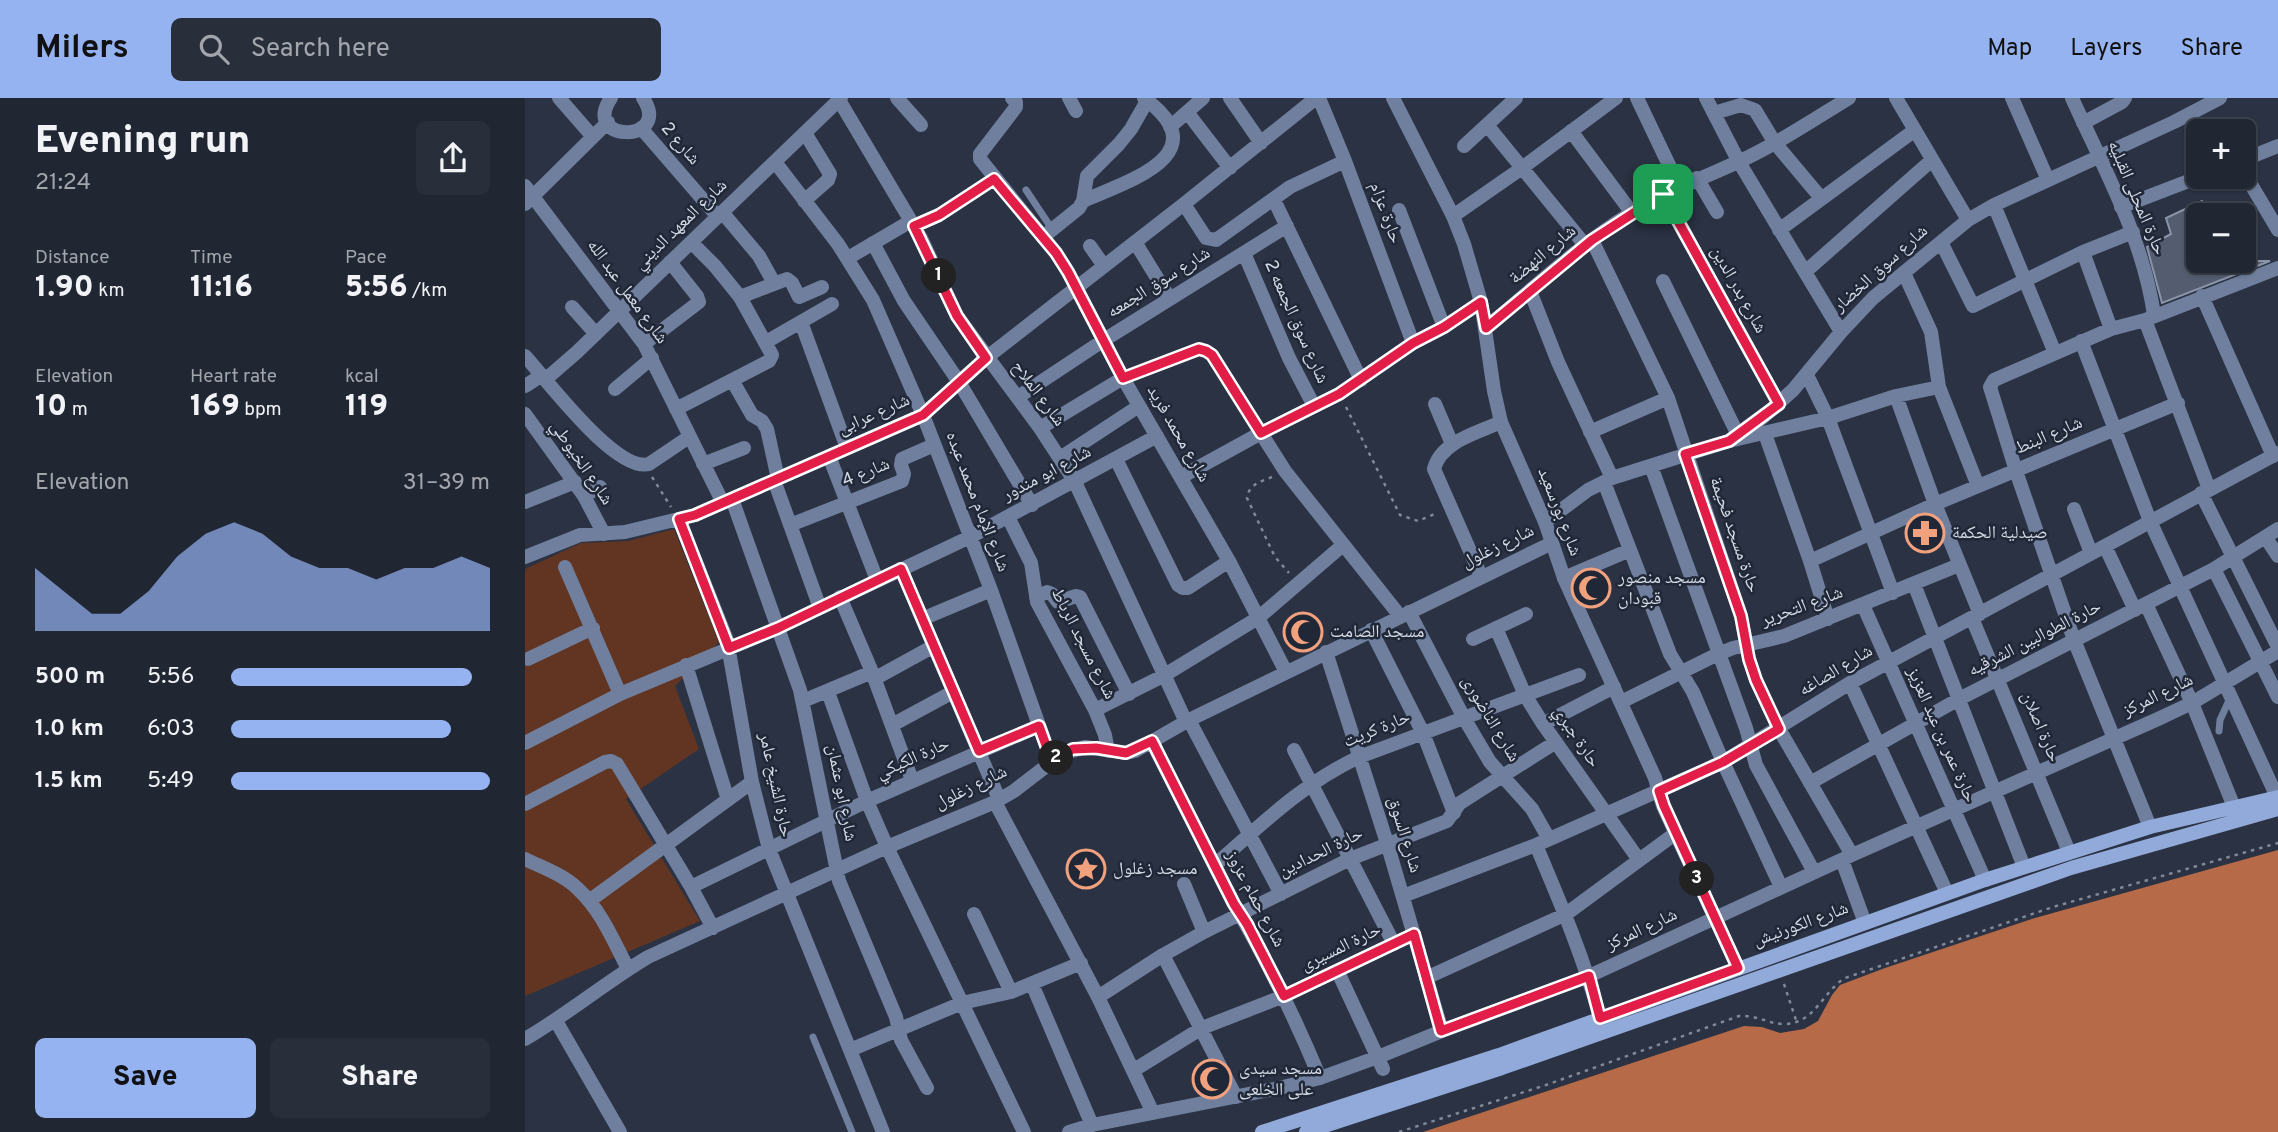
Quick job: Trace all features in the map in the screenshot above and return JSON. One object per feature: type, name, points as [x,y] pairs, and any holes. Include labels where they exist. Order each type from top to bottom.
[{"type":"main road","name":"شارع الكورنيش","points":[[1306,1132],[1502,1068],[1713,985],[1738,968],[1947,893],[2150,827],[2278,797]]},
{"type":"main road","name":"شارع الكورنيش","points":[[1262,1132],[1499,1055],[1600,1018],[1713,985],[1779,970],[2071,868],[2278,809]]},
{"type":"street","points":[[559,98],[593,137]]},
{"type":"street","points":[[611,98],[606,111],[608,122],[616,130],[626,134],[641,128],[645,123],[648,110],[643,98]]},
{"type":"street","points":[[897,98],[921,125]]},
{"type":"street","name":"شارع محمد فريد","points":[[1013,98],[1017,107],[980,154],[980,159],[994,179],[1047,233],[1123,378],[1229,561],[1286,672]]},
{"type":"street","points":[[1083,201],[1151,170],[1163,161],[1171,134],[1187,112],[1203,98]]},
{"type":"street","points":[[1230,98],[1261,143]]},
{"type":"street","name":"شارع عرابى","points":[[525,557],[569,538],[592,533],[625,532],[679,519],[727,501],[923,415],[986,358],[1317,98]]},
{"type":"street","name":"حارة عزام","points":[[1317,98],[1345,161],[1413,343]]},
{"type":"street","name":"شارع بورسعيد","points":[[1392,98],[1453,216],[1471,263],[1486,328],[1501,422],[1545,522],[1564,578],[1738,968]]},
{"type":"street","points":[[1464,146],[1487,125],[1499,104],[1516,98]]},
{"type":"street","points":[[1453,216],[1616,98]]},
{"type":"street","points":[[1637,98],[1679,186]]},
{"type":"street","points":[[1706,98],[1739,162],[1841,332]]},
{"type":"street","name":"شارع النهضة","points":[[1486,328],[1589,242],[1632,213],[1679,186],[1739,162],[1775,143],[1849,98]]},
{"type":"street","points":[[1896,98],[1968,220]]},
{"type":"street","points":[[2012,98],[2048,180]]},
{"type":"street","name":"حارة المحلى القبليه","points":[[2072,98],[2133,232],[2144,265],[2150,318],[2205,491],[2278,649]]},
{"type":"street","points":[[2083,122],[2125,98]]},
{"type":"street","name":"شارع سوق الخضار","points":[[1733,438],[1779,404],[1873,298],[1968,220],[1994,205],[2186,117],[2220,98]]},
{"type":"street","name":"شارع المعهد الديني","points":[[525,386],[544,377],[596,334],[840,99]]},
{"type":"street","name":"شارع الملاح","points":[[840,99],[913,223],[957,316],[1040,428],[1075,482],[1163,676],[1281,894]]},
{"type":"street","points":[[1047,233],[1079,208],[1083,201],[1087,176],[1131,129],[1145,99],[1163,114],[1171,134]]},
{"type":"street","points":[[1714,113],[1741,105],[1755,110],[1775,143],[1821,198]]},
{"type":"street","points":[[1187,112],[1230,168]]},
{"type":"street","points":[[528,196],[608,122]]},
{"type":"street","name":"حارة مسجد فحيمة","points":[[1487,125],[1589,242],[1668,398],[1741,616],[1756,680],[1847,857],[1865,923]]},
{"type":"street","name":"شارع 2","points":[[641,128],[759,256],[775,283]]},
{"type":"street","points":[[1779,230],[1915,130]]},
{"type":"street","points":[[1571,131],[1632,213]]},
{"type":"street","points":[[804,201],[828,180],[830,174],[805,133]]},
{"type":"street","points":[[2256,155],[2278,146]]},
{"type":"street","points":[[1805,272],[1932,160]]},
{"type":"street","points":[[1184,204],[1206,238],[1216,240],[1290,187],[1345,161]]},
{"type":"street","name":"شارع الإمام محمد عبده","points":[[775,162],[848,258],[873,300],[923,415],[991,590],[1052,762]]},
{"type":"street","points":[[1697,178],[1717,212]]},
{"type":"street","points":[[848,258],[913,223],[939,215],[994,179]]},
{"type":"street","points":[[2121,206],[2186,182]]},
{"type":"street","points":[[2253,189],[2278,230]]},
{"type":"street","name":"شارع بدر الدين","points":[[1663,194],[1779,404]]},
{"type":"street","name":"شارع معمل عبد الله","points":[[528,196],[644,344],[703,464],[727,501]]},
{"type":"street","points":[[1274,200],[1361,380]]},
{"type":"street","points":[[1994,205],[2055,353]]},
{"type":"street","points":[[1399,210],[1444,327]]},
{"type":"street","name":"شارع سوق الجمعه","points":[[1017,397],[1287,226]]},
{"type":"street","points":[[1941,242],[1973,306],[2083,252],[2133,232]]},
{"type":"street","points":[[676,410],[771,359],[766,342],[740,297],[691,242]]},
{"type":"street","points":[[1135,242],[1170,299]]},
{"type":"street","points":[[873,243],[904,300],[959,382],[1032,505]]},
{"type":"street","points":[[1090,246],[1104,266]]},
{"type":"street","points":[[2083,252],[2111,329]]},
{"type":"street","name":"شارع سوق الجمعه 2","points":[[1244,253],[1289,358],[1314,406]]},
{"type":"street","points":[[644,344],[699,302],[670,262]]},
{"type":"street","points":[[2150,827],[2113,739],[2051,576],[1991,391],[1991,383],[2081,341],[2150,318],[2278,268]]},
{"type":"street","points":[[1904,273],[1931,332],[1939,387],[1978,486]]},
{"type":"street","points":[[740,297],[790,280],[797,296],[801,297],[822,287]]},
{"type":"street","points":[[1663,281],[1733,438]]},
{"type":"street","points":[[1530,291],[1590,432],[1630,550],[1670,654],[1693,692],[1781,887]]},
{"type":"street","points":[[2202,296],[2275,454]]},
{"type":"street","points":[[1181,477],[1339,394],[1413,343],[1444,327],[1481,302]]},
{"type":"street","points":[[766,342],[832,304]]},
{"type":"street","points":[[572,307],[596,334]]},
{"type":"street","points":[[801,322],[847,448]]},
{"type":"street","points":[[2081,341],[2150,521],[2278,797]]},
{"type":"street","points":[[525,356],[596,437],[615,452],[645,465],[689,437]]},
{"type":"street","points":[[615,389],[652,358]]},
{"type":"street","points":[[1807,374],[1828,418],[1893,593]]},
{"type":"street","points":[[1040,428],[1123,378]]},
{"type":"street","points":[[732,380],[752,415],[767,429],[776,480],[820,608]]},
{"type":"street","points":[[1545,522],[1608,480],[1733,438],[1765,434],[1828,418],[1896,396],[1939,387]]},
{"type":"street","name":"حارة اصلان","points":[[1896,396],[1998,679],[2069,852]]},
{"type":"street","points":[[1590,432],[1668,398]]},
{"type":"street","name":"شارع البنط","points":[[1810,561],[1935,504],[2178,403]]},
{"type":"street","points":[[1434,404],[1452,444]]},
{"type":"street","points":[[1060,458],[1139,406]]},
{"type":"street","name":"شارع الخيوطي","points":[[525,414],[575,482],[604,534]]},
{"type":"street","points":[[1481,576],[1434,469],[1439,456],[1452,444],[1501,422]]},
{"type":"street","name":"شارع الناضورى","points":[[1261,433],[1285,471],[1343,545],[1404,614],[1490,762],[1532,810],[1589,976],[1600,1018]]},
{"type":"street","points":[[1765,434],[1828,620]]},
{"type":"street","name":"شارع ابو مندور","points":[[525,743],[620,694],[778,628],[970,537],[1157,436]]},
{"type":"street","name":"شارع 4","points":[[790,525],[902,481],[902,459],[934,445]]},
{"type":"street","points":[[703,464],[744,448]]},
{"type":"street","name":"شارع الصاغه","points":[[1403,896],[1543,842],[1723,762],[1850,683],[2275,454]]},
{"type":"street","points":[[829,456],[877,580]]},
{"type":"street","points":[[1116,459],[1178,584],[1188,588],[1229,561]]},
{"type":"street","points":[[1651,466],[1746,728],[1756,765],[1814,872]]},
{"type":"street","points":[[525,502],[575,482]]},
{"type":"street","points":[[584,496],[600,487]]},
{"type":"street","name":"شارع ابو عثمان","points":[[727,501],[778,628],[803,701],[826,821],[843,891],[896,1017],[901,1040],[927,1088]]},
{"type":"street","points":[[2074,509],[2091,553]]},
{"type":"street","name":"شارع مسجد الرباط","points":[[1009,517],[1031,563],[1036,597],[1095,710],[1108,751]]},
{"type":"street","name":"حارة الشيخ عامر","points":[[679,519],[729,648],[752,782],[769,849],[883,1132]]},
{"type":"street","points":[[2272,533],[2278,556]]},
{"type":"street","name":"حارة الطوالبين الشرقيه","points":[[1810,783],[1959,699],[2214,569],[2272,533]]},
{"type":"street","name":"شارع زغلول","points":[[525,1039],[556,1021],[628,969],[670,946],[887,847],[997,801],[1062,754],[1085,747],[1126,753],[1326,652],[1552,543]]},
{"type":"street","points":[[1095,710],[1163,676],[1258,618],[1343,545]]},
{"type":"street","points":[[2105,546],[2192,703],[2234,807]]},
{"type":"street","points":[[1564,578],[1630,550]]},
{"type":"street","name":"شارع التحرير","points":[[1621,702],[1718,654],[1784,636],[1828,620],[1959,565]]},
{"type":"street","points":[[565,567],[620,694]]},
{"type":"street","points":[[901,569],[979,751],[997,801],[1081,963],[1153,1113]]},
{"type":"street","points":[[2214,569],[2278,697]]},
{"type":"street","points":[[1914,584],[2024,867]]},
{"type":"street","points":[[922,619],[991,590]]},
{"type":"street","points":[[1036,597],[1047,592],[1052,594],[1058,603],[1080,597],[1129,694]]},
{"type":"street","points":[[840,597],[912,780]]},
{"type":"street","name":"حارة عمر بن عبد العزيز","points":[[1863,605],[1985,880]]},
{"type":"street","points":[[1473,639],[1526,614]]},
{"type":"street","points":[[528,659],[593,628]]},
{"type":"street","name":"حارة جبري","points":[[1496,628],[1525,695],[1639,860]]},
{"type":"street","points":[[1371,630],[1423,733],[1454,813]]},
{"type":"street","points":[[803,701],[873,676],[933,646]]},
{"type":"street","name":"شارع المركز","points":[[1069,1132],[1381,1063],[1441,1031],[1589,976],[1916,826],[2192,703],[2228,690],[2278,649]]},
{"type":"street","name":"شارع السوق","points":[[1326,652],[1403,896],[1441,1031]]},
{"type":"street","points":[[686,665],[728,800]]},
{"type":"street","name":"حارة كريت","points":[[1215,865],[1311,783],[1359,757],[1579,675]]},
{"type":"street","points":[[1850,683],[1947,893]]},
{"type":"street","points":[[1543,724],[1614,687]]},
{"type":"street","points":[[828,692],[867,801],[887,847],[1024,1132]]},
{"type":"street","points":[[892,725],[953,692]]},
{"type":"street","name":"حارة الكيكي","points":[[691,887],[912,780],[1039,726]]},
{"type":"street","name":"شارع حمام عزوز","points":[[1152,741],[1284,996],[1320,1078]]},
{"type":"street","name":"حارة الحدادين","points":[[1098,997],[1163,955],[1205,932],[1350,859],[1447,821],[1460,803],[1556,742]]},
{"type":"street","points":[[1294,750],[1394,944]]},
{"type":"street","points":[[525,804],[611,761],[622,769],[713,928]]},
{"type":"street","points":[[589,901],[752,782]]},
{"type":"street","points":[[1426,978],[1566,914],[1676,833]]},
{"type":"street","points":[[525,859],[578,888],[601,918],[628,969]]},
{"type":"street","points":[[1184,884],[1205,932]]},
{"type":"street","points":[[974,914],[1011,992]]},
{"type":"street","name":"حارة المسيرى","points":[[1134,1070],[1202,1028],[1284,996],[1414,934]]},
{"type":"street","points":[[1163,955],[1236,1097]]},
{"type":"street","points":[[850,1050],[962,1003],[1011,992],[1081,963]]},
{"type":"street","points":[[1338,972],[1381,1063]]},
{"type":"street","points":[[1032,984],[1092,1125]]},
{"type":"street","points":[[556,1021],[620,1132]]},
{"type":"lane","points":[[1026,190],[1047,233]]},
{"type":"lane","points":[[2219,731],[2228,690]]},
{"type":"lane","points":[[813,1037],[852,1132]]},
{"type":"path","points":[[1123,378],[1199,349],[1206,351],[1212,355],[1261,433]]},
{"type":"path","points":[[1339,394],[1400,515],[1418,521],[1451,508]]},
{"type":"path","points":[[645,465],[679,519]]},
{"type":"path","points":[[1285,471],[1253,485],[1248,490],[1247,498],[1275,556],[1298,584]]},
{"type":"path","points":[[1399,1132],[1546,1085],[1739,1016],[1754,1015],[1784,1024],[1796,1021],[1808,1017],[1836,984],[1846,978],[2053,907],[2278,843]]},
{"type":"path","points":[[1779,970],[1796,1021]]},
{"type":"shaded area","points":[[674,529],[719,642],[675,686],[699,749],[626,799],[700,921],[525,996],[525,569],[581,543],[628,541]]},
{"type":"shaded area","points":[[2278,850],[2278,1132],[1423,1132],[1744,1026],[1762,1027],[1780,1033],[1804,1029],[1818,1021],[1840,985],[1885,968],[2035,918]]},
{"type":"building","points":[[2186,209],[2186,273],[2239,273],[2162,303],[2147,247],[2171,234],[2166,218]]},
{"type":"building","points":[[2256,261],[2270,261],[2256,266]]},
{"type":"place","name":"صيدلية الحكمة","points":[[1925,533]]},
{"type":"place","name":"مسجد منصور قبودان","points":[[1591,588]]},
{"type":"place","name":"مسجد الصامت","points":[[1303,632]]},
{"type":"place","name":"مسجد زغلول","points":[[1086,869]]},
{"type":"place","name":"مسجد سيدى على الخلعى","points":[[1212,1079]]},
{"type":"route","points":[[994,179],[1056,253],[1123,378],[1199,349],[1206,351],[1212,355],[1261,433],[1339,394],[1413,343],[1444,327],[1481,302],[1486,328],[1592,240],[1663,194],[1779,404],[1729,441],[1685,454],[1741,616],[1756,680],[1779,729],[1723,762],[1659,791],[1738,968],[1600,1018],[1589,976],[1441,1031],[1414,934],[1284,996],[1234,904],[1152,741],[1126,753],[1085,747],[1073,749],[1052,762],[1039,726],[979,751],[901,569],[778,628],[729,648],[679,519],[695,515],[910,422],[929,411],[986,358],[957,316],[914,226],[939,215],[994,179]]}]
